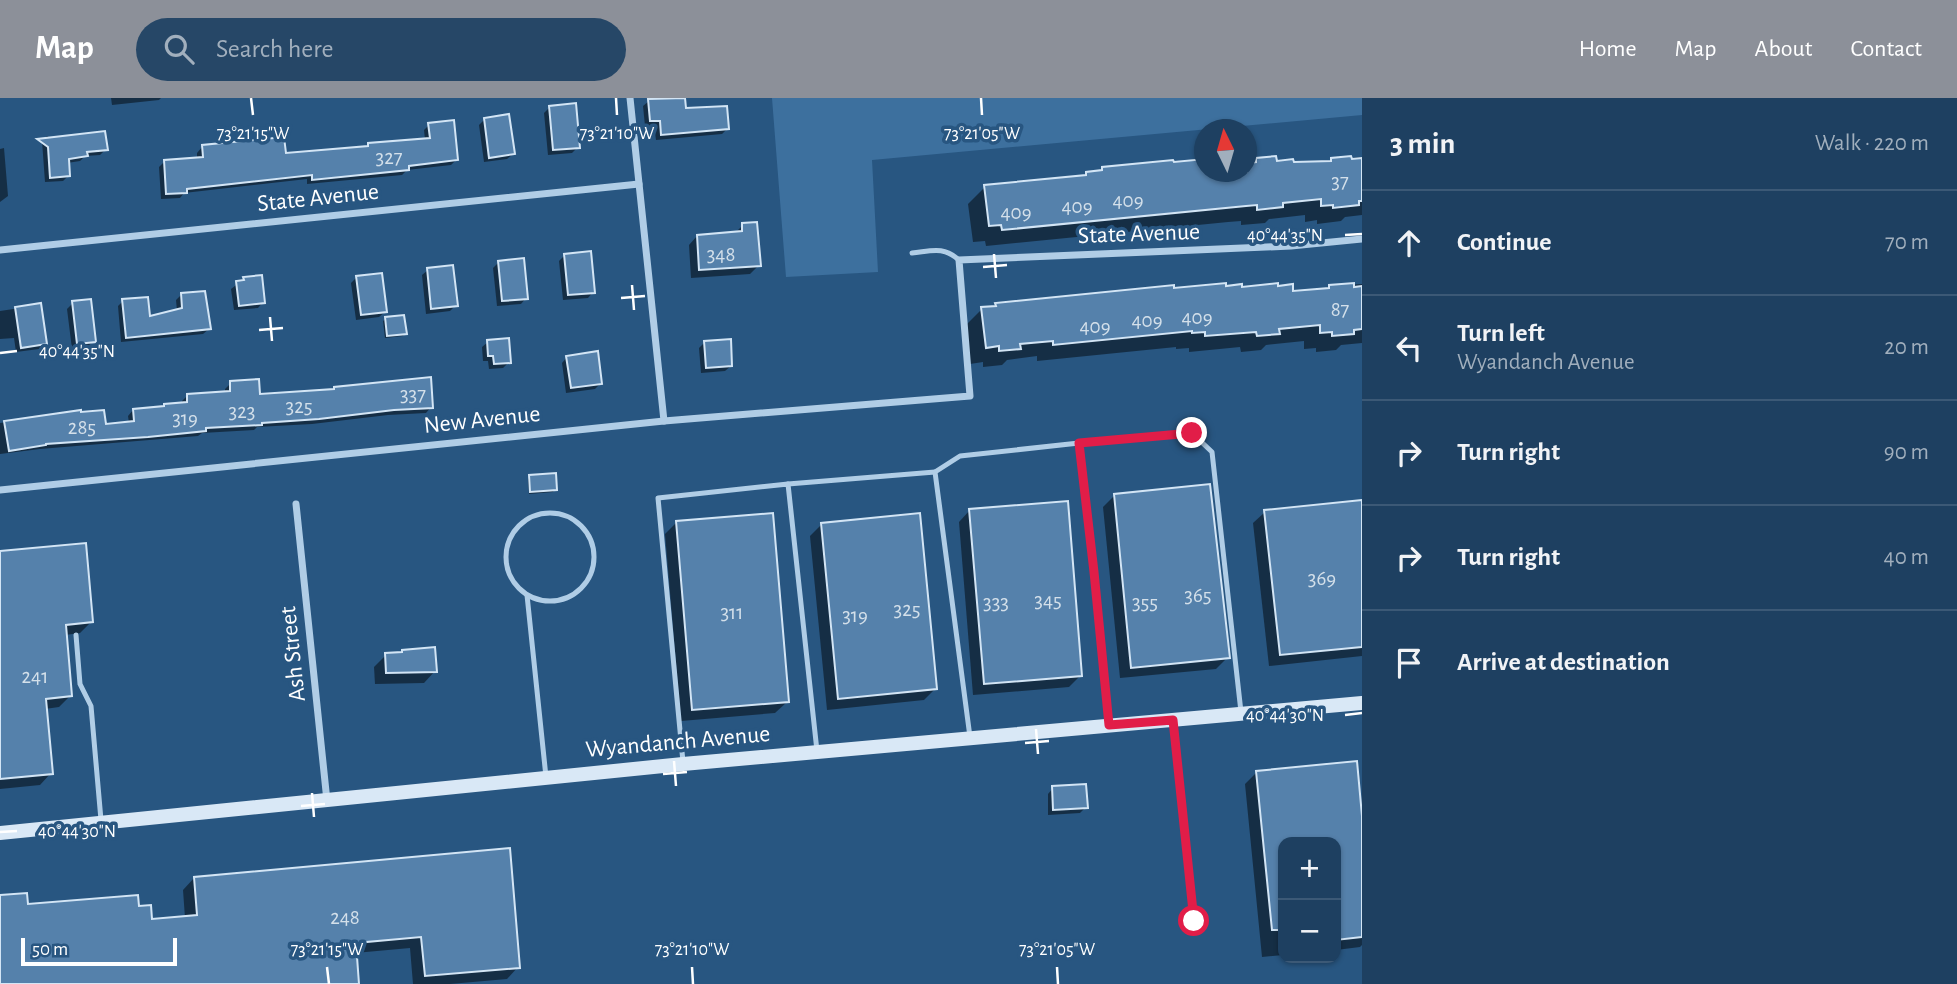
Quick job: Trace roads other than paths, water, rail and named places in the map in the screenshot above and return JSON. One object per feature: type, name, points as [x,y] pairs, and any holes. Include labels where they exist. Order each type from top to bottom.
[{"type":"street","points":[[630,98],[664,421]]},
{"type":"street","name":"State Avenue","points":[[0,250],[639,184]]},
{"type":"street","name":"State Avenue","points":[[959,260],[1291,246],[1362,239]]},
{"type":"street","name":"New Avenue","points":[[0,490],[664,421],[970,396],[959,260]]},
{"type":"street","name":"Ash Street","points":[[296,503],[327,801]]},
{"type":"street","name":"Wyandanch Avenue","points":[[0,833],[817,751],[1362,703]]},
{"type":"lane","points":[[912,253],[941,250],[959,260]]},
{"type":"lane","points":[[684,764],[658,498],[935,472],[960,456],[1192,433],[1212,452],[1241,715]]},
{"type":"lane","points":[[1079,443],[1109,725]]},
{"type":"lane","points":[[935,472],[970,737]]},
{"type":"lane","points":[[788,484],[817,751]]},
{"type":"lane","points":[[527,595],[539,600],[567,598],[579,590],[589,578],[594,564],[594,549],[588,534],[578,523],[565,515],[550,512],[535,515],[521,523],[512,533],[505,560],[516,586],[527,595],[546,777]]},
{"type":"lane","points":[[76,635],[80,684],[91,706],[102,823]]},
{"type":"lane","points":[[1173,720],[1194,921]]}]
